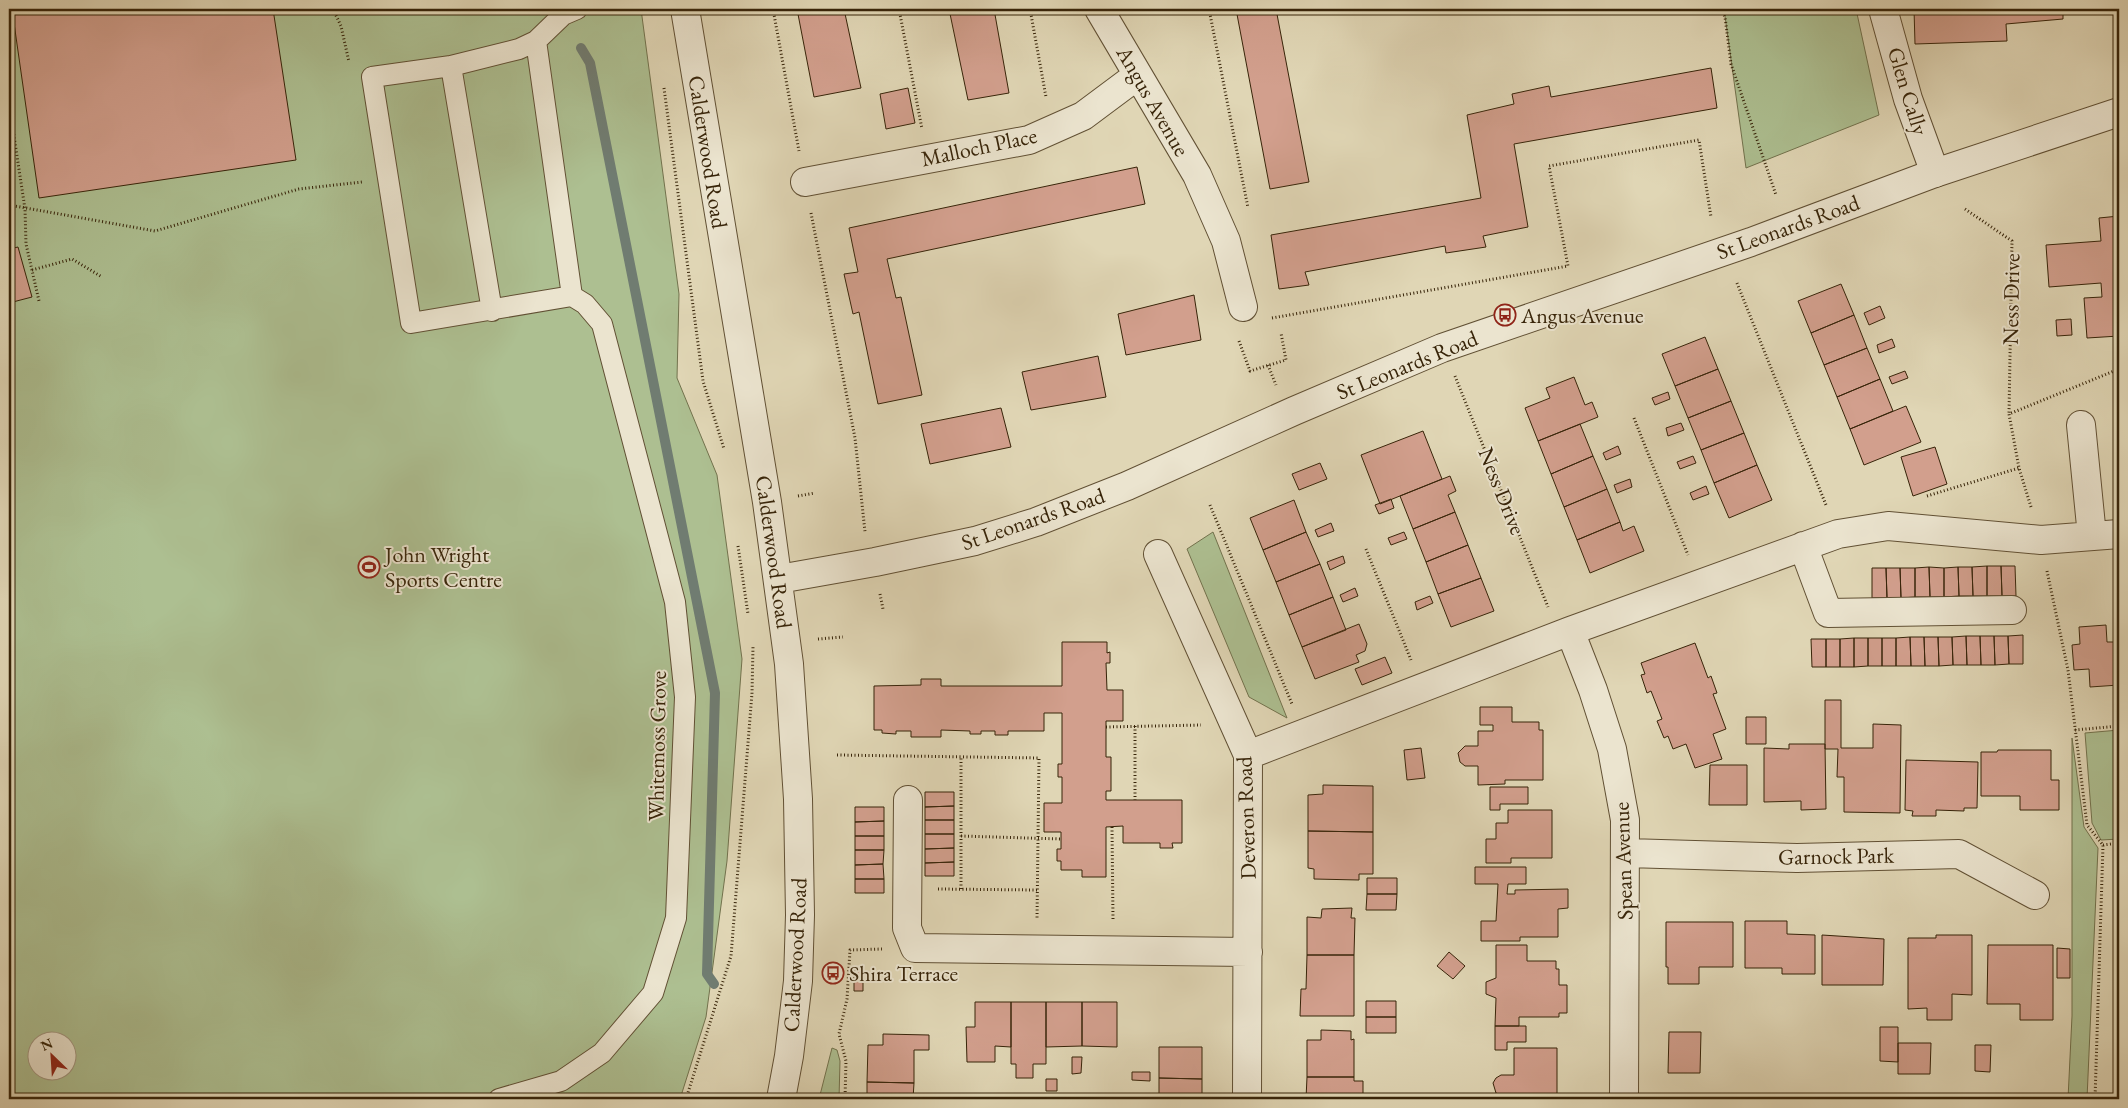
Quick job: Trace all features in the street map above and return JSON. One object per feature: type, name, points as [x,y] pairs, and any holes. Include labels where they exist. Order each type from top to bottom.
[{"type":"street","name":"Calderwood Road","points":[[685,9],[779,578],[795,734],[800,915],[798,981],[789,1056],[781,1099]]},
{"type":"street","name":"Angus Avenue","points":[[1099,9],[1197,175],[1256,308]]},
{"type":"street","name":"Glen Cally","points":[[1883,9],[1908,100],[1935,172]]},
{"type":"street","name":"Malloch Place","points":[[805,182],[1029,140],[1083,116],[1138,75]]},
{"type":"street","name":"St Leonards Road","points":[[779,578],[875,562],[966,543],[1036,522],[1127,486],[1294,411],[1442,348],[1751,242],[1935,172],[2119,112]]},
{"type":"street","points":[[2081,425],[2092,536]]},
{"type":"street","points":[[1248,756],[1565,634],[1838,534],[1888,526],[2041,540],[2119,534]]},
{"type":"street","points":[[1803,546],[1828,613],[2012,610]]},
{"type":"street","name":"Deveron Road","points":[[1158,554],[1248,756],[1246,1099]]},
{"type":"street","name":"Spean Avenue","points":[[1565,634],[1593,690],[1612,749],[1626,820],[1624,1099]]},
{"type":"street","points":[[908,800],[907,928],[915,948],[1248,952]]},
{"type":"street","name":"Garnock Park","points":[[1627,852],[1797,858],[1959,854],[2035,895]]},
{"type":"lane","points":[[536,41],[572,296],[492,311],[411,323],[372,77],[451,66],[500,55],[536,41],[563,15],[577,9]]},
{"type":"lane","points":[[451,66],[492,311]]},
{"type":"lane","name":"Whitemoss Grove","points":[[499,1099],[561,1081],[602,1053],[654,993],[676,918],[685,697],[675,602],[602,324],[586,304],[572,296]]},
{"type":"path","points":[[333,9],[341,26],[349,63],[372,77]]},
{"type":"path","points":[[773,9],[855,438],[862,502]]},
{"type":"path","points":[[899,9],[928,159]]},
{"type":"path","points":[[1030,9],[1052,130]]},
{"type":"path","points":[[1209,9],[1249,212]]},
{"type":"path","points":[[1721,9],[1725,17],[1731,64],[1776,195]]},
{"type":"path","points":[[663,85],[703,381],[725,451]]},
{"type":"path","points":[[9,103],[24,209],[26,244],[39,301]]},
{"type":"path","points":[[1256,308],[1270,319],[1568,266],[1549,166],[1699,140],[1711,217]]},
{"type":"path","points":[[9,205],[155,231],[299,189],[388,180]]},
{"type":"path","name":"Ness Drive","points":[[1965,209],[2012,241],[2009,414],[2019,468],[2041,540],[2068,670],[2087,825],[2103,844]]},
{"type":"path","points":[[32,270],[72,259],[102,277]]},
{"type":"path","points":[[1737,283],[1838,534]]},
{"type":"path","points":[[1240,341],[1250,371],[1286,360],[1281,333]]},
{"type":"path","name":"Ness Drive","points":[[1442,348],[1460,384],[1565,634]]},
{"type":"path","points":[[2009,414],[2119,369]]},
{"type":"path","points":[[1634,418],[1699,584]]},
{"type":"path","points":[[1926,496],[2019,468]]},
{"type":"path","points":[[1210,505],[1303,734]]},
{"type":"path","points":[[737,536],[748,618]]},
{"type":"path","points":[[1366,549],[1423,688]]},
{"type":"path","points":[[686,1099],[730,956],[752,693],[753,644]]},
{"type":"path","points":[[1106,727],[1234,724]]},
{"type":"path","points":[[1135,726],[1135,800]]},
{"type":"path","points":[[2075,730],[2119,726]]},
{"type":"path","points":[[837,755],[1039,758],[1037,950]]},
{"type":"path","points":[[961,758],[961,889]]},
{"type":"path","points":[[1112,827],[1113,951]]},
{"type":"path","points":[[961,836],[1061,839]]},
{"type":"path","points":[[2095,1099],[2103,844],[2119,843]]},
{"type":"path","points":[[907,888],[1037,890]]},
{"type":"path","points":[[845,1099],[846,1061],[839,1034],[848,999],[850,950]]},
{"type":"green space","name":"John Wright Sports Centre","points":[[9,9],[641,9],[679,294],[677,378],[717,475],[742,659],[727,861],[706,1017],[680,1099],[9,1099]]},
{"type":"green space","points":[[1724,9],[1856,9],[1879,115],[1746,168]]},
{"type":"green space","points":[[1213,532],[1287,718],[1249,697],[1187,549]]},
{"type":"green space","points":[[2119,730],[2119,839],[2101,840],[2092,823],[2085,733]]},
{"type":"green space","points":[[2072,738],[2084,827],[2098,848],[2087,1099],[2068,1099],[2072,1016]]},
{"type":"green space","points":[[832,1048],[837,1050],[840,1061],[839,1099],[819,1099]]},
{"type":"building","points":[[12,9],[273,9],[296,160],[39,198]]},
{"type":"building","points":[[797,9],[844,9],[861,88],[814,97]]},
{"type":"building","points":[[949,9],[994,9],[1009,93],[968,100]]},
{"type":"building","points":[[1236,9],[1276,9],[1309,182],[1270,189]]},
{"type":"building","points":[[1914,9],[2063,9],[2063,19],[2006,24],[2007,41],[1915,44]]},
{"type":"building","points":[[1711,68],[1717,108],[1514,144],[1528,227],[1483,236],[1486,247],[1446,253],[1445,246],[1305,272],[1309,285],[1279,289],[1271,235],[1481,198],[1467,115],[1514,104],[1512,94],[1549,86],[1551,97]]},
{"type":"building","points":[[908,88],[915,123],[886,129],[880,94]]},
{"type":"building","points":[[1137,167],[1145,204],[887,259],[896,298],[901,297],[922,395],[878,404],[859,312],[853,314],[844,274],[858,272],[849,228]]},
{"type":"building","points":[[2119,216],[2119,336],[2087,338],[2084,298],[2102,297],[2101,283],[2049,287],[2046,245],[2101,241],[2099,218]]},
{"type":"building","points":[[18,247],[32,297],[9,303],[9,249]]},
{"type":"building","points":[[1841,284],[1854,315],[1811,333],[1798,301]]},
{"type":"building","points":[[1194,295],[1201,340],[1126,355],[1118,314]]},
{"type":"building","points":[[1880,306],[1885,318],[1869,325],[1864,313]]},
{"type":"building","points":[[1854,315],[1867,348],[1824,365],[1811,333]]},
{"type":"building","points":[[2071,319],[2072,335],[2057,336],[2056,320]]},
{"type":"building","points":[[1705,337],[1718,369],[1675,386],[1662,354]]},
{"type":"building","points":[[1892,339],[1895,347],[1879,353],[1877,345]]},
{"type":"building","points":[[1867,348],[1880,379],[1837,397],[1824,365]]},
{"type":"building","points":[[1098,356],[1106,397],[1031,410],[1022,372]]},
{"type":"building","points":[[1718,369],[1731,401],[1688,418],[1675,386]]},
{"type":"building","points":[[1905,371],[1908,378],[1892,384],[1889,377]]},
{"type":"building","points":[[1574,377],[1585,405],[1592,402],[1598,417],[1538,441],[1525,408],[1550,398],[1546,388]]},
{"type":"building","points":[[1880,379],[1893,411],[1850,429],[1837,397]]},
{"type":"building","points":[[1668,392],[1670,399],[1655,405],[1652,398]]},
{"type":"building","points":[[1731,401],[1744,433],[1701,450],[1688,418]]},
{"type":"building","points":[[1906,406],[1921,442],[1864,465],[1850,429]]},
{"type":"building","points":[[1001,408],[1011,447],[930,464],[921,424]]},
{"type":"building","points":[[1681,423],[1684,430],[1668,436],[1666,428]]},
{"type":"building","points":[[1580,424],[1593,456],[1551,474],[1538,441]]},
{"type":"building","points":[[1423,431],[1442,479],[1380,504],[1361,455]]},
{"type":"building","points":[[1744,433],[1757,465],[1714,483],[1701,450]]},
{"type":"building","points":[[1618,446],[1621,454],[1606,460],[1603,453]]},
{"type":"building","points":[[1935,447],[1947,484],[1913,496],[1901,457]]},
{"type":"building","points":[[1593,456],[1607,489],[1564,507],[1551,474]]},
{"type":"building","points":[[1693,456],[1696,463],[1680,469],[1677,462]]},
{"type":"building","points":[[1320,463],[1327,479],[1299,490],[1292,474]]},
{"type":"building","points":[[1757,465],[1772,500],[1729,518],[1714,483]]},
{"type":"building","points":[[1450,476],[1456,491],[1448,495],[1455,512],[1413,529],[1400,496]]},
{"type":"building","points":[[1630,479],[1632,487],[1617,493],[1614,485]]},
{"type":"building","points":[[1706,486],[1709,494],[1693,500],[1690,493]]},
{"type":"building","points":[[1607,489],[1620,522],[1577,540],[1564,507]]},
{"type":"building","points":[[1391,499],[1394,508],[1379,514],[1375,505]]},
{"type":"building","points":[[1294,500],[1306,532],[1263,550],[1250,518]]},
{"type":"building","points":[[1455,512],[1468,545],[1426,562],[1413,529]]},
{"type":"building","points":[[1620,522],[1623,531],[1634,526],[1644,551],[1590,573],[1577,540]]},
{"type":"building","points":[[1331,523],[1334,531],[1318,537],[1315,530]]},
{"type":"building","points":[[1306,532],[1320,564],[1276,582],[1263,550]]},
{"type":"building","points":[[1404,532],[1407,539],[1391,545],[1388,538]]},
{"type":"building","points":[[1468,545],[1481,578],[1438,594],[1426,562]]},
{"type":"building","points":[[1343,556],[1345,563],[1330,570],[1327,562]]},
{"type":"building","points":[[1320,564],[1333,597],[1289,615],[1276,582]]},
{"type":"building","points":[[1987,566],[2001,566],[2002,596],[1987,596]]},
{"type":"building","points":[[1987,566],[1987,596],[1973,596],[1972,567]]},
{"type":"building","points":[[2001,566],[2015,566],[2016,596],[2002,596]]},
{"type":"building","points":[[1929,567],[1944,568],[1944,597],[1930,597]]},
{"type":"building","points":[[1929,567],[1930,597],[1915,597],[1915,568]]},
{"type":"building","points":[[1958,567],[1972,567],[1973,596],[1959,596]]},
{"type":"building","points":[[1958,567],[1959,596],[1944,597],[1944,568]]},
{"type":"building","points":[[1872,568],[1886,568],[1887,598],[1872,598]]},
{"type":"building","points":[[1886,568],[1900,568],[1901,598],[1887,598]]},
{"type":"building","points":[[1900,568],[1915,568],[1915,597],[1901,598]]},
{"type":"building","points":[[1481,578],[1494,611],[1451,627],[1438,594]]},
{"type":"building","points":[[1355,588],[1358,596],[1343,602],[1340,595]]},
{"type":"building","points":[[1430,596],[1433,603],[1417,610],[1415,602]]},
{"type":"building","points":[[1333,597],[1346,630],[1302,647],[1289,615]]},
{"type":"building","points":[[1359,624],[1367,644],[1365,651],[1356,655],[1359,662],[1315,679],[1302,647]]},
{"type":"building","points":[[2106,625],[2107,642],[2117,642],[2119,685],[2090,687],[2089,669],[2074,670],[2072,645],[2080,644],[2079,627]]},
{"type":"building","points":[[2023,635],[2023,664],[2009,664],[2008,636]]},
{"type":"building","points":[[1966,636],[1980,636],[1981,665],[1967,665]]},
{"type":"building","points":[[1966,636],[1967,665],[1953,665],[1952,637]]},
{"type":"building","points":[[1980,636],[1994,636],[1995,665],[1981,665]]},
{"type":"building","points":[[1994,636],[2008,636],[2009,664],[1995,665]]},
{"type":"building","points":[[1910,637],[1924,637],[1925,666],[1911,666]]},
{"type":"building","points":[[1910,637],[1911,666],[1896,666],[1896,638]]},
{"type":"building","points":[[1924,637],[1938,637],[1939,666],[1925,666]]},
{"type":"building","points":[[1938,637],[1952,637],[1953,665],[1939,666]]},
{"type":"building","points":[[1854,638],[1868,638],[1868,666],[1854,667]]},
{"type":"building","points":[[1854,638],[1854,667],[1840,667],[1840,639]]},
{"type":"building","points":[[1868,638],[1882,638],[1882,666],[1868,666]]},
{"type":"building","points":[[1882,638],[1896,638],[1896,666],[1882,666]]},
{"type":"building","points":[[1811,639],[1826,639],[1826,667],[1812,667]]},
{"type":"building","points":[[1826,639],[1840,639],[1840,667],[1826,667]]},
{"type":"building","points":[[2119,641],[2119,672],[2117,642]]},
{"type":"building","points":[[1062,642],[1107,642],[1107,653],[1110,652],[1110,663],[1106,663],[1107,690],[1123,690],[1123,721],[1106,721],[1106,757],[1111,757],[1111,791],[1106,791],[1106,800],[1182,800],[1182,843],[1172,843],[1173,848],[1160,848],[1160,843],[1123,843],[1123,826],[1106,827],[1106,877],[1082,877],[1082,870],[1061,870],[1061,861],[1057,861],[1057,849],[1061,849],[1061,832],[1044,832],[1044,803],[1062,803],[1062,777],[1058,777],[1058,764],[1062,764],[1062,713],[1044,713],[1044,731],[1008,731],[1008,735],[995,735],[995,731],[981,731],[981,734],[970,734],[970,731],[941,730],[941,737],[911,737],[911,731],[896,731],[896,734],[882,733],[882,730],[874,730],[874,686],[921,685],[921,679],[941,679],[941,686],[1062,686]]},
{"type":"building","points":[[1695,643],[1708,678],[1711,676],[1717,693],[1713,694],[1726,729],[1713,734],[1722,759],[1695,768],[1686,744],[1673,749],[1668,736],[1664,738],[1657,721],[1662,719],[1651,691],[1647,693],[1641,675],[1645,674],[1641,663]]},
{"type":"building","points":[[1385,657],[1392,673],[1362,685],[1355,669]]},
{"type":"building","points":[[1825,700],[1841,700],[1841,748],[1873,748],[1873,724],[1901,725],[1900,813],[1844,812],[1844,777],[1837,777],[1838,749],[1825,749]]},
{"type":"building","points":[[1480,707],[1512,707],[1512,722],[1539,722],[1539,730],[1543,730],[1543,780],[1505,780],[1505,784],[1478,785],[1478,766],[1465,766],[1460,762],[1458,753],[1465,746],[1478,746],[1478,731],[1493,731],[1493,725],[1480,725]]},
{"type":"building","points":[[1746,717],[1766,717],[1766,744],[1746,744]]},
{"type":"building","points":[[1789,744],[1825,744],[1826,809],[1801,810],[1801,801],[1764,802],[1764,748],[1789,749]]},
{"type":"building","points":[[1421,748],[1425,778],[1407,780],[1404,750]]},
{"type":"building","points":[[1998,750],[2051,750],[2051,780],[2059,780],[2059,810],[2020,810],[2020,796],[1981,796],[1981,752],[1997,752]]},
{"type":"building","points":[[1906,760],[1978,762],[1977,808],[1964,808],[1964,811],[1936,810],[1936,816],[1912,816],[1913,811],[1905,810]]},
{"type":"building","points":[[1710,765],[1747,765],[1747,805],[1709,805]]},
{"type":"building","points":[[1323,785],[1373,786],[1373,832],[1308,831],[1308,795],[1323,794]]},
{"type":"building","points":[[1490,787],[1528,787],[1528,804],[1500,804],[1500,810],[1490,810]]},
{"type":"building","points":[[925,792],[954,792],[954,806],[925,807]]},
{"type":"building","points":[[954,806],[954,820],[925,820],[925,807]]},
{"type":"building","points":[[855,807],[884,807],[884,821],[855,822]]},
{"type":"building","points":[[1508,810],[1552,810],[1552,858],[1511,858],[1511,863],[1486,863],[1486,839],[1496,839],[1496,823],[1508,823]]},
{"type":"building","points":[[925,820],[954,820],[954,834],[925,834]]},
{"type":"building","points":[[884,821],[884,836],[855,836],[855,822]]},
{"type":"building","points":[[1308,831],[1373,832],[1373,874],[1359,874],[1359,880],[1314,879],[1314,869],[1308,868]]},
{"type":"building","points":[[925,834],[954,834],[954,848],[925,849]]},
{"type":"building","points":[[855,836],[884,836],[884,850],[855,850]]},
{"type":"building","points":[[954,848],[954,862],[925,863],[925,849]]},
{"type":"building","points":[[855,850],[884,850],[883,864],[855,865]]},
{"type":"building","points":[[954,862],[954,876],[925,876],[925,863]]},
{"type":"building","points":[[883,864],[884,879],[855,879],[855,865]]},
{"type":"building","points":[[1475,867],[1526,867],[1526,884],[1508,884],[1507,894],[1515,894],[1515,890],[1568,889],[1568,908],[1558,909],[1558,937],[1520,937],[1520,941],[1481,941],[1481,921],[1496,921],[1498,884],[1475,884]]},
{"type":"building","points":[[1367,878],[1397,878],[1397,894],[1367,894]]},
{"type":"building","points":[[855,879],[884,879],[884,893],[855,893]]},
{"type":"building","points":[[1367,894],[1397,894],[1396,910],[1366,910]]},
{"type":"building","points":[[1352,908],[1351,918],[1355,918],[1354,955],[1307,955],[1307,917],[1321,918],[1322,909]]},
{"type":"building","points":[[1745,921],[1787,921],[1787,934],[1815,935],[1815,974],[1782,974],[1782,968],[1745,968]]},
{"type":"building","points":[[1666,922],[1733,922],[1733,967],[1699,967],[1699,984],[1668,984]]},
{"type":"building","points":[[1822,935],[1884,939],[1883,985],[1822,985]]},
{"type":"building","points":[[1936,935],[1972,935],[1972,995],[1952,994],[1952,1020],[1927,1020],[1927,1008],[1908,1009],[1908,938],[1936,938]]},
{"type":"building","points":[[1496,945],[1527,945],[1527,961],[1556,961],[1556,969],[1559,969],[1559,985],[1567,985],[1567,1013],[1559,1013],[1559,1017],[1519,1017],[1519,1026],[1495,1026],[1496,998],[1486,994],[1486,982],[1496,978]]},
{"type":"building","points":[[1988,945],[2053,945],[2053,1020],[2020,1020],[2020,1004],[1987,1004]]},
{"type":"building","points":[[2057,948],[2070,949],[2070,978],[2057,978]]},
{"type":"building","points":[[1449,952],[1465,966],[1453,979],[1437,966]]},
{"type":"building","points":[[1307,955],[1354,955],[1354,1016],[1300,1016],[1301,989],[1306,989]]},
{"type":"building","points":[[854,971],[863,971],[863,991],[854,991]]},
{"type":"building","points":[[1366,1001],[1396,1001],[1396,1017],[1366,1017]]},
{"type":"building","points":[[975,1002],[1011,1002],[1011,1047],[995,1046],[995,1062],[967,1062],[966,1027],[975,1027]]},
{"type":"building","points":[[1011,1002],[1046,1002],[1046,1064],[1033,1064],[1033,1078],[1016,1078],[1016,1064],[1011,1064]]},
{"type":"building","points":[[1046,1002],[1082,1002],[1082,1046],[1046,1047]]},
{"type":"building","points":[[1082,1002],[1117,1002],[1117,1047],[1082,1046]]},
{"type":"building","points":[[1366,1017],[1396,1017],[1396,1033],[1366,1033]]},
{"type":"building","points":[[1495,1026],[1526,1026],[1526,1042],[1507,1042],[1507,1050],[1495,1050]]},
{"type":"building","points":[[1880,1027],[1898,1027],[1898,1062],[1880,1061]]},
{"type":"building","points":[[1321,1030],[1351,1031],[1351,1040],[1354,1039],[1354,1077],[1307,1077],[1307,1040],[1321,1040]]},
{"type":"building","points":[[1669,1032],[1701,1032],[1700,1073],[1668,1073]]},
{"type":"building","points":[[883,1034],[929,1035],[929,1050],[914,1050],[914,1083],[867,1082],[868,1045],[883,1045]]},
{"type":"building","points":[[1898,1043],[1931,1043],[1930,1074],[1898,1074]]},
{"type":"building","points":[[1975,1045],[1991,1045],[1990,1072],[1975,1071]]},
{"type":"building","points":[[1159,1047],[1202,1047],[1202,1079],[1159,1078]]},
{"type":"building","points":[[1514,1048],[1557,1048],[1557,1096],[1501,1096],[1496,1093],[1493,1083],[1496,1078],[1501,1075],[1514,1075]]},
{"type":"building","points":[[1072,1057],[1082,1057],[1081,1073],[1072,1074]]},
{"type":"building","points":[[1132,1072],[1150,1072],[1150,1081],[1132,1080]]},
{"type":"building","points":[[1307,1077],[1354,1077],[1354,1081],[1363,1081],[1363,1098],[1306,1099]]},
{"type":"building","points":[[1159,1078],[1202,1079],[1202,1099],[1159,1099]]},
{"type":"building","points":[[1046,1079],[1057,1079],[1057,1091],[1046,1091]]},
{"type":"building","points":[[867,1082],[914,1083],[913,1099],[867,1099]]},
{"type":"waterway","points":[[581,48],[590,63],[715,693],[707,974],[714,984]]},
{"type":"place","name":"Angus Avenue","points":[[1505,315]]},
{"type":"place","name":"John Wright Sports Centre","points":[[369,567]]},
{"type":"place","name":"Shira Terrace","points":[[833,973]]}]
